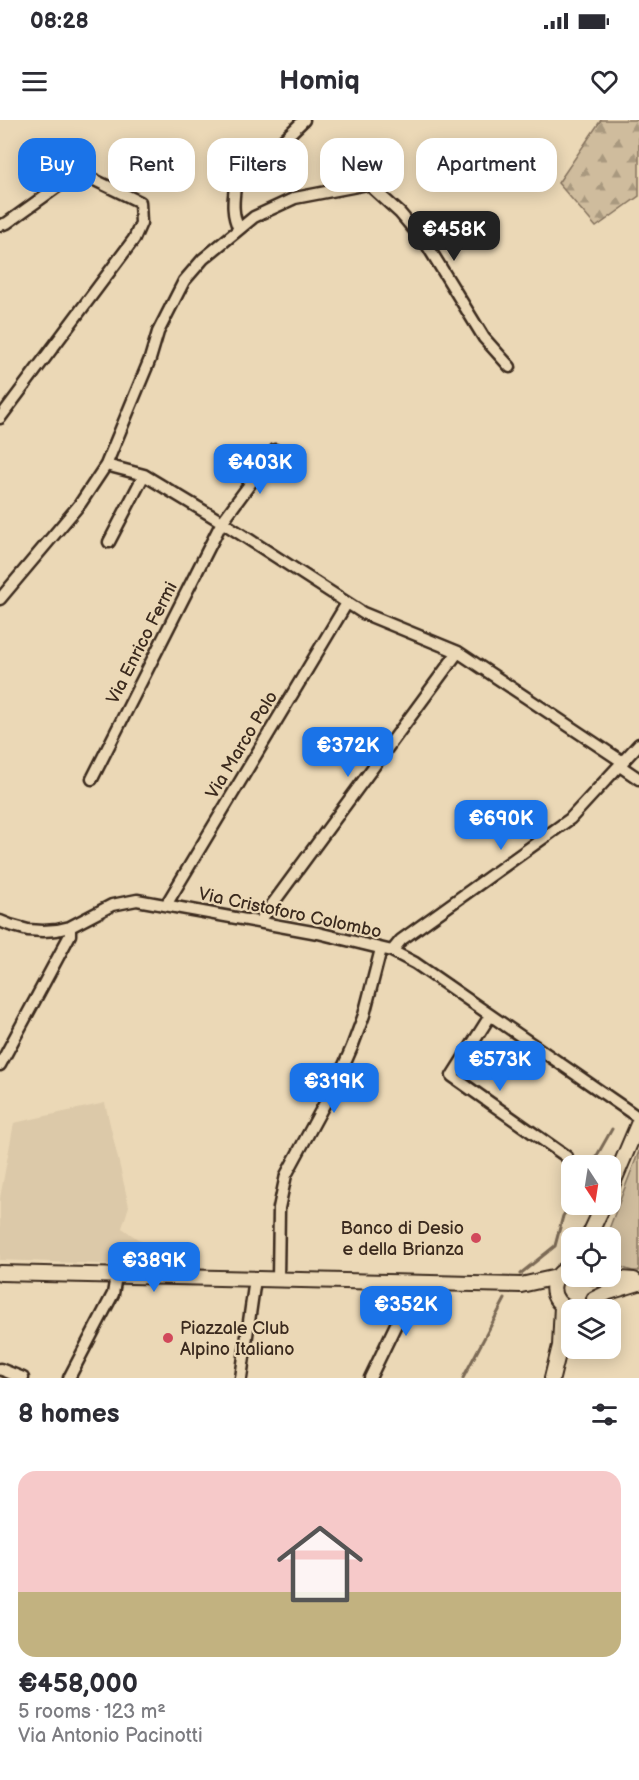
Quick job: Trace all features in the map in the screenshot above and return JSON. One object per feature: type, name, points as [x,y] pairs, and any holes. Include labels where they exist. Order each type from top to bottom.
[{"type":"main road","points":[[621,1163],[639,1120]]},
{"type":"main road","points":[[0,1273],[521,1285],[561,1271]]},
{"type":"main road","points":[[561,1276],[553,1286],[561,1300]]},
{"type":"main road","points":[[621,1280],[639,1282]]},
{"type":"main road","points":[[594,1299],[639,1282]]},
{"type":"main road","points":[[521,1285],[561,1303]]},
{"type":"main road","points":[[594,1299],[595,1287]]},
{"type":"main road","points":[[552,1378],[561,1332]]},
{"type":"street","points":[[239,229],[233,207],[235,187],[304,120]]},
{"type":"street","points":[[0,225],[15,218],[78,172],[140,202],[141,223],[134,239],[0,418]]},
{"type":"street","points":[[0,599],[80,504],[106,465],[150,359],[158,332],[184,281],[203,259],[254,217],[295,198],[368,184],[400,213],[427,245],[484,338],[510,368]]},
{"type":"street","name":"Via Enrico Fermi","points":[[92,779],[222,522],[275,450]]},
{"type":"street","points":[[106,465],[144,476],[222,522],[363,613],[458,652],[621,764],[639,779]]},
{"type":"street","points":[[110,542],[144,476]]},
{"type":"street","name":"Via Marco Polo","points":[[166,905],[347,603]]},
{"type":"street","points":[[260,921],[458,652]]},
{"type":"street","points":[[278,1280],[279,1208],[286,1175],[338,1080],[364,1015],[386,950],[570,819],[639,744]]},
{"type":"street","name":"Via Cristoforo Colombo","points":[[0,921],[43,931],[57,930],[70,927],[112,905],[137,900],[260,921],[386,950],[415,963],[639,1120]]},
{"type":"street","points":[[0,1065],[70,935],[70,927]]},
{"type":"street","points":[[490,1016],[453,1076],[563,1155]]},
{"type":"street","points":[[69,1378],[113,1294],[116,1276]]},
{"type":"street","points":[[241,1378],[255,1279]]},
{"type":"street","points":[[370,1378],[416,1283]]},
{"type":"street","points":[[0,1369],[23,1378]]},
{"type":"shaded area","points":[[105,1103],[129,1206],[122,1228],[142,1242],[128,1265],[0,1260],[0,1198],[14,1123]]},
{"type":"green space","points":[[601,120],[639,120],[639,196],[596,227],[558,183]]},
{"type":"green space","points":[[639,1151],[639,1271],[621,1266],[621,1227],[610,1227],[614,1215],[621,1215],[621,1198]]},
{"type":"waterway","points":[[597,1155],[612,1129]]},
{"type":"waterway","points":[[520,1274],[555,1246],[564,1215]]},
{"type":"waterway","points":[[463,1378],[505,1299]]},
{"type":"place","name":"Banco di Desio e della Brianza","points":[[476,1238]]},
{"type":"place","name":"Piazzale Club Alpino Italiano","points":[[168,1338]]}]
